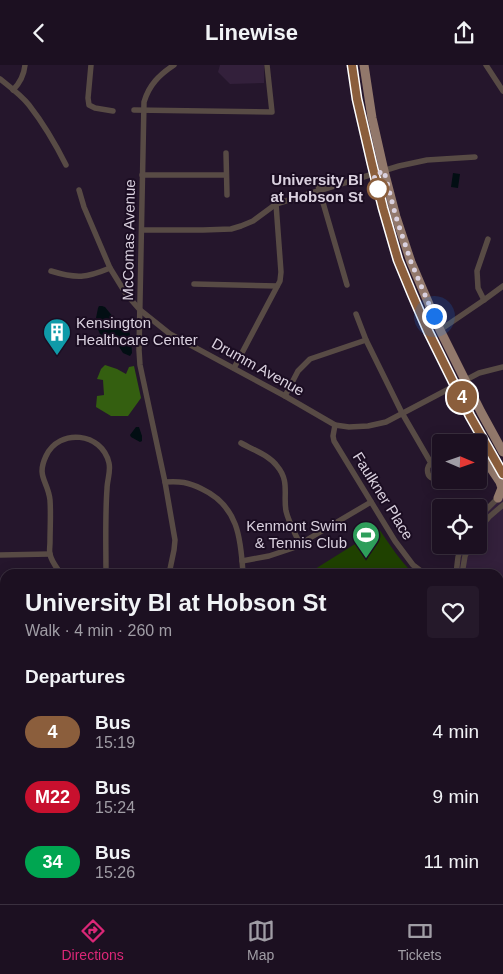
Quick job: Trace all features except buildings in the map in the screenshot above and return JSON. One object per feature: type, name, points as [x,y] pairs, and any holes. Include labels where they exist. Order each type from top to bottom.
[{"type":"main road","points":[[352,65],[357,99],[374,175],[387,224],[406,281],[428,331],[503,475]]},
{"type":"main road","points":[[364,65],[372,118],[384,171],[396,217],[411,262],[440,330],[503,452]]},
{"type":"main road","points":[[479,432],[488,464],[502,488],[501,499]]},
{"type":"street","points":[[13,89],[22,79],[24,65]]},
{"type":"street","points":[[91,65],[89,105],[94,108],[113,111]]},
{"type":"street","name":"McComas Avenue","points":[[170,569],[175,540],[140,365],[139,350],[143,111],[146,95],[154,81],[174,65]]},
{"type":"street","points":[[134,110],[272,112],[267,65]]},
{"type":"street","points":[[486,65],[503,91]]},
{"type":"street","points":[[0,79],[13,89],[29,106],[66,165]]},
{"type":"street","points":[[226,153],[226,195]]},
{"type":"street","points":[[142,229],[231,229],[253,221],[276,204],[399,166],[427,160],[474,157]]},
{"type":"street","points":[[142,175],[226,175]]},
{"type":"street","points":[[317,183],[347,285]]},
{"type":"street","name":"Drumm Avenue","points":[[79,191],[110,268],[126,294],[140,310],[170,334],[335,425],[368,427],[386,422],[465,379],[479,373],[503,367]]},
{"type":"street","points":[[234,368],[280,281],[276,204]]},
{"type":"street","points":[[484,300],[478,288],[477,271],[488,239]]},
{"type":"street","points":[[51,271],[70,276],[85,276],[110,268]]},
{"type":"street","points":[[194,284],[277,286]]},
{"type":"street","points":[[440,330],[503,286]]},
{"type":"street","points":[[356,315],[366,340],[402,413],[431,463],[428,468],[428,474],[432,478]]},
{"type":"street","points":[[285,396],[298,371],[310,359],[366,340]]},
{"type":"street","name":"Faulkner Place","points":[[335,425],[334,441],[406,557],[418,569]]},
{"type":"street","points":[[58,569],[50,554],[50,501],[42,476],[42,467],[50,448],[58,441],[78,436],[97,443],[107,456],[109,465],[106,569]]},
{"type":"street","points":[[241,443],[270,459],[283,474],[286,486],[288,517],[300,544]]},
{"type":"street","points":[[165,483],[177,481],[192,484],[209,492],[224,503],[237,532],[243,569]]},
{"type":"street","points":[[487,510],[501,499]]},
{"type":"street","points":[[487,519],[501,499]]},
{"type":"street","points":[[242,561],[269,556],[293,548],[371,502]]},
{"type":"street","points":[[0,555],[50,554]]},
{"type":"street","points":[[457,569],[459,554]]},
{"type":"street","points":[[463,569],[466,554]]},
{"type":"shaded area","points":[[220,65],[264,65],[264,83],[230,84],[218,72]]},
{"type":"shaded area","points":[[453,173],[460,174],[458,188],[451,187]]},
{"type":"shaded area","points":[[99,306],[105,307],[118,323],[129,331],[132,353],[130,356],[123,353],[116,342],[100,334],[95,323]]},
{"type":"shaded area","points":[[136,427],[139,427],[142,436],[142,441],[140,442],[130,435]]},
{"type":"shaded area","points":[[503,493],[503,569],[457,569],[460,554],[487,554],[487,509]]},
{"type":"green space","points":[[105,365],[126,374],[129,367],[134,366],[141,398],[128,416],[111,416],[96,407],[97,396],[104,395],[103,380],[97,379]]},
{"type":"green space","name":"Kenmont Swim & Tennis Club","points":[[379,529],[409,569],[315,569]]},
{"type":"bus line","name":"4","points":[[352,65],[357,99],[372,164],[398,260],[428,331],[470,416],[503,474]]},
{"type":"place","name":"University Bl at Hobson St","points":[[378,189]]},
{"type":"place","name":"Kensington Healthcare Center","points":[[57,356]]},
{"type":"place","name":"Kenmont Swim & Tennis Club","points":[[366,559]]},
{"type":"route","points":[[378,189],[378,192],[374,175],[384,171],[396,217],[411,262],[434,316]]}]
